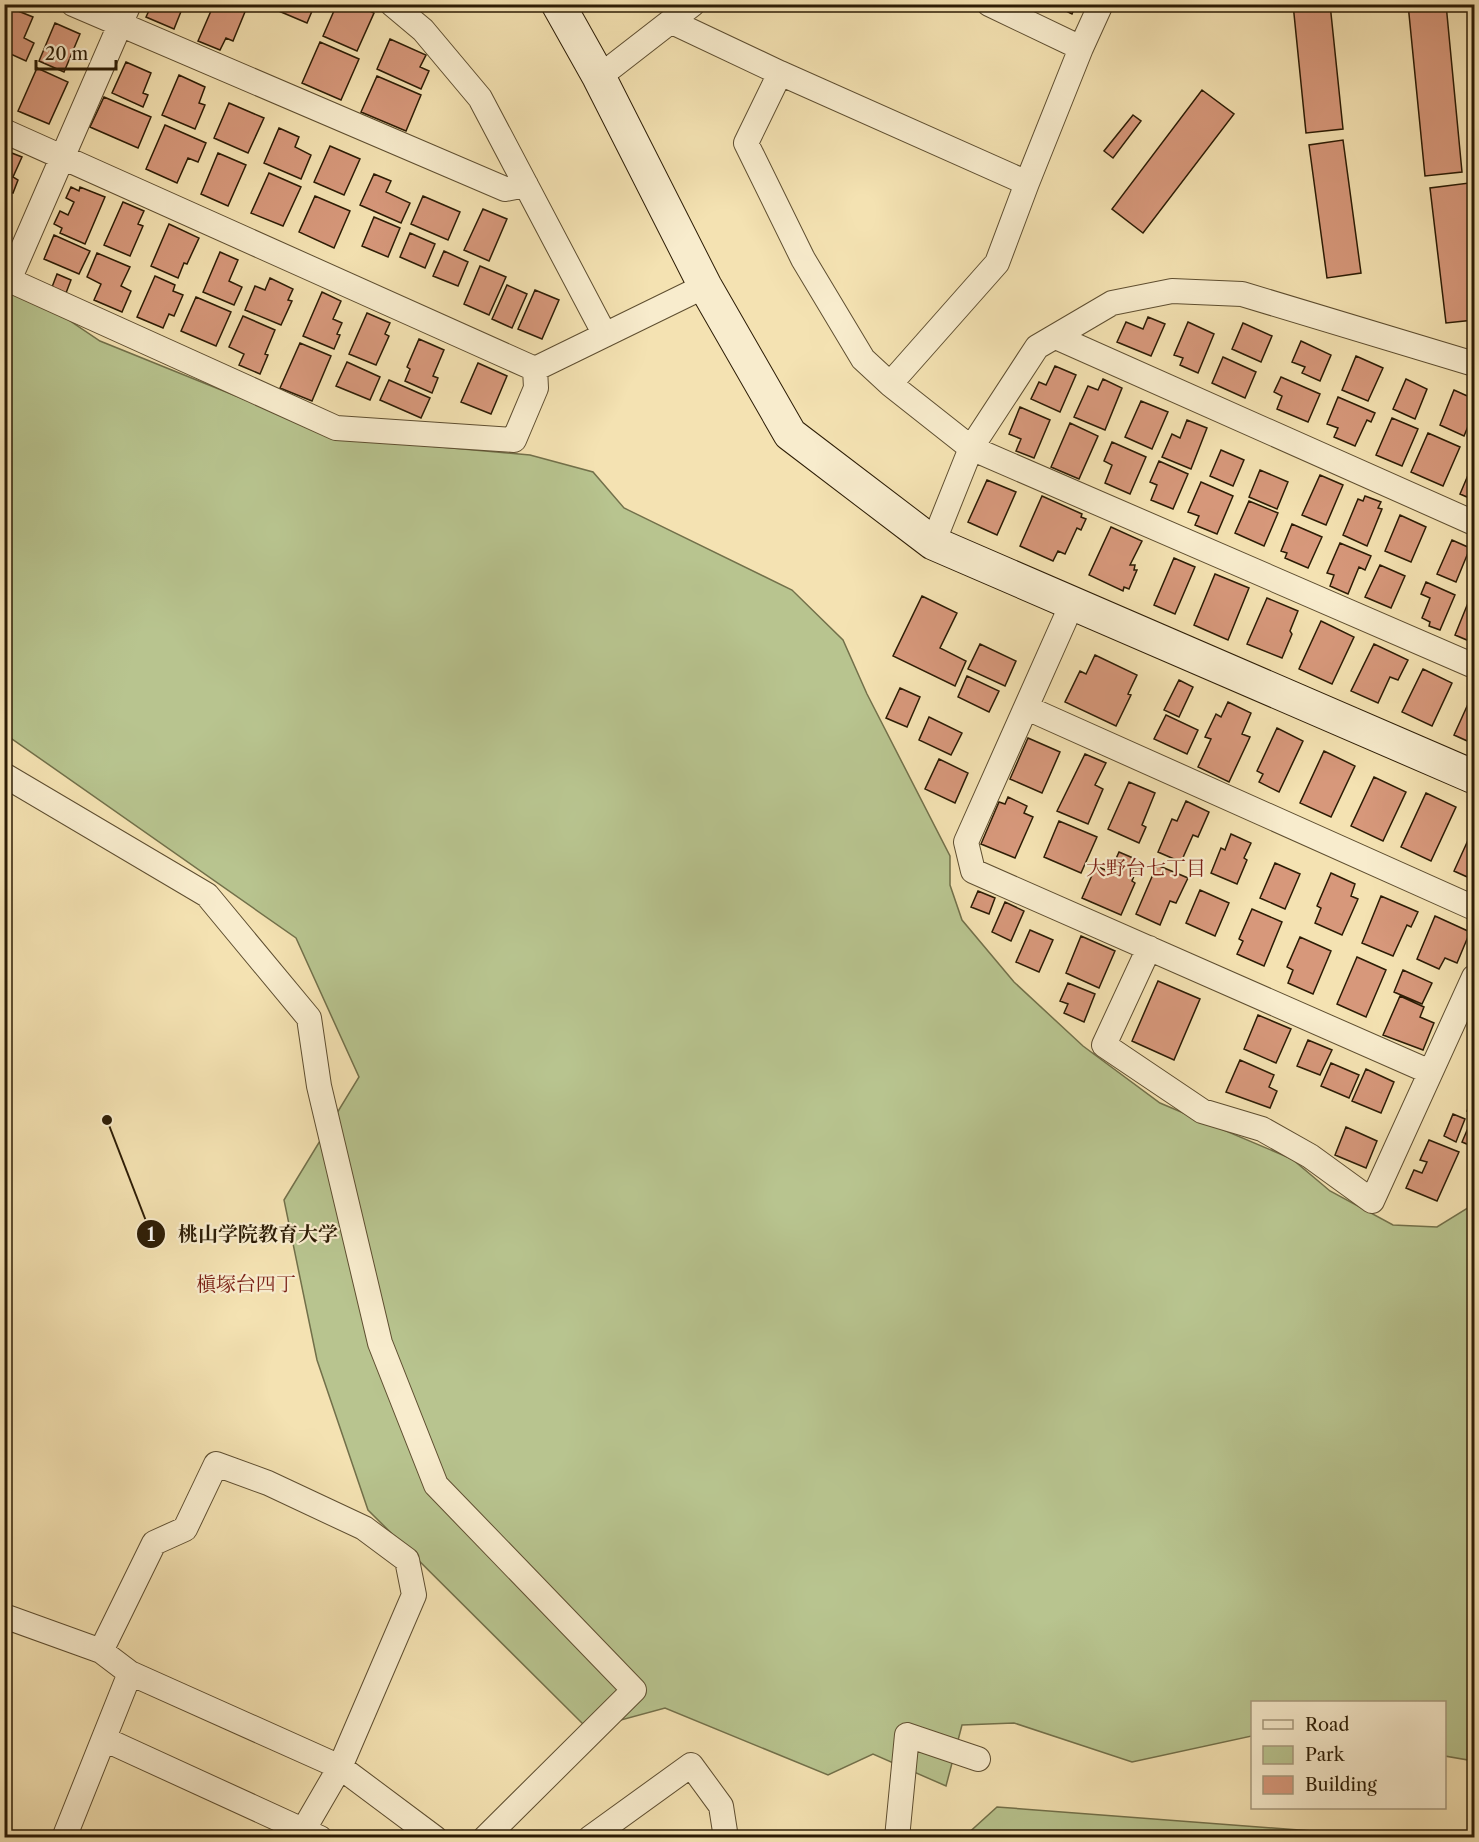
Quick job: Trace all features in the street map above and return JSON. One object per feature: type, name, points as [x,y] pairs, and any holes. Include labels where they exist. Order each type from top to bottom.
[{"type":"street","points":[[73,4],[124,15],[505,189],[526,185]]},
{"type":"street","points":[[392,4],[423,30],[480,98],[604,335]]},
{"type":"street","points":[[558,4],[705,286],[790,434],[933,543],[1474,777]]},
{"type":"street","points":[[598,77],[693,4]]},
{"type":"street","points":[[989,4],[1081,48]]},
{"type":"street","points":[[890,384],[997,263],[1081,48],[1101,4]]},
{"type":"street","points":[[124,15],[9,279],[336,428],[514,440],[536,388],[535,369]]},
{"type":"street","points":[[672,22],[780,73],[1027,183]]},
{"type":"street","points":[[780,73],[746,143],[803,259],[863,359],[890,384],[971,448],[1474,666]]},
{"type":"street","points":[[4,131],[535,369]]},
{"type":"street","points":[[535,369],[705,286]]},
{"type":"street","points":[[933,543],[971,448],[1037,347],[1112,303],[1172,291],[1242,294],[1474,364]]},
{"type":"street","points":[[1056,337],[1474,523]]},
{"type":"street","points":[[1072,604],[966,842],[974,871],[1430,1072]]},
{"type":"street","points":[[1027,708],[1474,908]]},
{"type":"street","points":[[4,775],[207,895],[309,1018],[319,1086],[380,1343],[436,1485],[634,1690],[485,1838]]},
{"type":"street","points":[[1149,948],[1104,1045],[1202,1111],[1262,1129],[1310,1156],[1372,1201],[1474,976]]},
{"type":"street","points":[[101,1651],[154,1543],[185,1529],[216,1464],[268,1483],[364,1528],[407,1560],[414,1595],[312,1833],[104,1739]]},
{"type":"street","points":[[4,1616],[101,1651],[130,1673],[340,1767],[435,1838]]},
{"type":"street","points":[[64,1838],[130,1673]]},
{"type":"street","points":[[897,1838],[908,1735],[978,1759]]},
{"type":"street","points":[[590,1838],[691,1765],[721,1806],[726,1838]]},
{"type":"green space","points":[[4,261],[17,285],[100,341],[246,400],[374,441],[530,455],[593,472],[624,508],[792,590],[843,640],[867,694],[950,856],[950,885],[962,920],[1014,982],[1083,1046],[1160,1103],[1292,1159],[1330,1191],[1393,1225],[1437,1227],[1474,1204],[1474,1761],[1446,1756],[1446,1701],[1251,1701],[1251,1736],[1132,1762],[1014,1723],[962,1725],[946,1786],[873,1754],[828,1775],[665,1708],[588,1729],[368,1510],[317,1360],[284,1200],[359,1077],[296,938],[5,734]]},
{"type":"green space","points":[[997,1807],[1391,1837],[964,1837]]},
{"type":"building","points":[[152,4],[184,4],[174,29],[146,17]]},
{"type":"building","points":[[214,4],[243,4],[247,7],[233,41],[226,38],[220,50],[198,41]]},
{"type":"building","points":[[276,4],[315,4],[307,23],[274,9]]},
{"type":"building","points":[[337,4],[355,4],[374,13],[357,51],[323,36]]},
{"type":"building","points":[[1052,4],[1076,4],[1072,14]]},
{"type":"building","points":[[1293,4],[1330,4],[1343,129],[1306,133]]},
{"type":"building","points":[[1408,4],[1446,4],[1462,172],[1425,176]]},
{"type":"building","points":[[8,7],[33,17],[24,38],[34,43],[26,61],[4,51],[4,16]]},
{"type":"building","points":[[55,23],[80,34],[64,72],[39,61]]},
{"type":"building","points":[[390,39],[426,55],[420,67],[429,71],[421,89],[377,69]]},
{"type":"building","points":[[320,42],[359,59],[341,100],[302,83]]},
{"type":"building","points":[[126,62],[151,73],[143,93],[148,95],[143,107],[112,93]]},
{"type":"building","points":[[37,68],[68,82],[49,124],[18,111]]},
{"type":"building","points":[[179,75],[205,87],[199,103],[205,105],[195,129],[162,115]]},
{"type":"building","points":[[377,76],[421,95],[406,131],[361,112]]},
{"type":"building","points":[[1202,90],[1234,114],[1143,233],[1112,209]]},
{"type":"building","points":[[104,97],[151,117],[138,148],[90,127]]},
{"type":"building","points":[[229,103],[264,118],[248,153],[214,138]]},
{"type":"building","points":[[1133,115],[1141,121],[1113,158],[1104,151]]},
{"type":"building","points":[[165,125],[206,143],[198,162],[188,158],[177,183],[146,169]]},
{"type":"building","points":[[279,128],[299,137],[295,147],[311,155],[301,179],[264,163]]},
{"type":"building","points":[[1343,140],[1361,273],[1327,278],[1309,145]]},
{"type":"building","points":[[330,146],[360,159],[344,195],[314,182]]},
{"type":"building","points":[[4,150],[22,157],[13,177],[18,180],[13,193],[7,191],[4,197]]},
{"type":"building","points":[[218,153],[246,165],[228,206],[201,194]]},
{"type":"building","points":[[269,173],[301,187],[283,226],[251,213]]},
{"type":"building","points":[[374,174],[391,181],[386,192],[410,203],[401,223],[360,205]]},
{"type":"building","points":[[1469,183],[1474,233],[1474,320],[1446,323],[1430,188]]},
{"type":"building","points":[[71,187],[79,191],[80,187],[105,197],[85,244],[60,233],[62,228],[54,224],[60,211],[68,215],[74,202],[66,198]]},
{"type":"building","points":[[315,196],[350,211],[334,248],[299,232]]},
{"type":"building","points":[[423,196],[460,212],[448,240],[411,224]]},
{"type":"building","points":[[123,202],[144,211],[138,224],[143,226],[130,256],[104,245]]},
{"type":"building","points":[[483,209],[507,219],[489,261],[464,250]]},
{"type":"building","points":[[374,217],[400,228],[388,257],[362,246]]},
{"type":"building","points":[[169,224],[199,238],[178,278],[151,266]]},
{"type":"building","points":[[410,233],[435,244],[425,268],[400,257]]},
{"type":"building","points":[[54,235],[90,251],[79,274],[44,259]]},
{"type":"building","points":[[444,251],[468,262],[458,286],[433,276]]},
{"type":"building","points":[[220,252],[238,260],[229,281],[242,287],[234,305],[203,292]]},
{"type":"building","points":[[97,253],[130,267],[121,286],[131,291],[122,312],[94,300],[101,284],[87,277]]},
{"type":"building","points":[[480,266],[506,277],[489,315],[464,304]]},
{"type":"building","points":[[57,274],[71,280],[66,293],[52,287]]},
{"type":"building","points":[[155,276],[175,285],[173,291],[183,295],[174,316],[169,314],[163,328],[137,317]]},
{"type":"building","points":[[270,278],[293,289],[288,300],[292,301],[281,325],[245,310],[255,286],[265,290]]},
{"type":"building","points":[[507,285],[527,294],[512,328],[492,319]]},
{"type":"building","points":[[535,290],[559,300],[542,339],[518,329]]},
{"type":"building","points":[[322,292],[341,301],[333,319],[342,323],[334,349],[303,336]]},
{"type":"building","points":[[196,297],[231,312],[216,346],[181,331]]},
{"type":"building","points":[[367,313],[390,323],[385,334],[389,336],[376,365],[349,354]]},
{"type":"building","points":[[243,316],[275,330],[260,374],[239,365],[244,354],[229,347]]},
{"type":"building","points":[[1148,317],[1165,324],[1151,356],[1117,342],[1126,322],[1143,329]]},
{"type":"building","points":[[1188,322],[1214,334],[1198,373],[1180,365],[1183,358],[1174,355]]},
{"type":"building","points":[[1243,323],[1272,336],[1261,362],[1232,349]]},
{"type":"building","points":[[419,339],[444,350],[433,376],[438,378],[432,393],[405,381],[410,369],[407,367]]},
{"type":"building","points":[[1301,341],[1331,355],[1320,381],[1302,373],[1305,367],[1292,362]]},
{"type":"building","points":[[300,343],[331,356],[312,401],[280,388]]},
{"type":"building","points":[[1356,356],[1383,368],[1368,401],[1342,390]]},
{"type":"building","points":[[1223,357],[1256,372],[1245,398],[1212,383]]},
{"type":"building","points":[[347,362],[380,377],[370,400],[336,386]]},
{"type":"building","points":[[478,363],[507,376],[491,414],[461,402]]},
{"type":"building","points":[[1055,366],[1076,375],[1060,412],[1031,399],[1039,382],[1046,385]]},
{"type":"building","points":[[1281,377],[1320,394],[1308,422],[1277,409],[1282,396],[1274,392]]},
{"type":"building","points":[[1103,379],[1122,388],[1105,430],[1074,417],[1088,386],[1098,390]]},
{"type":"building","points":[[1406,379],[1427,389],[1415,419],[1393,409]]},
{"type":"building","points":[[389,380],[430,398],[421,418],[380,400]]},
{"type":"building","points":[[1454,390],[1474,399],[1474,412],[1464,436],[1440,425]]},
{"type":"building","points":[[1338,397],[1375,413],[1371,422],[1367,420],[1355,446],[1334,437],[1338,428],[1327,424]]},
{"type":"building","points":[[1141,401],[1168,412],[1152,449],[1125,437]]},
{"type":"building","points":[[1020,407],[1050,420],[1034,458],[1016,451],[1021,439],[1009,434]]},
{"type":"building","points":[[1392,418],[1418,429],[1402,466],[1376,455]]},
{"type":"building","points":[[1187,420],[1207,428],[1191,469],[1162,457],[1172,434],[1180,438]]},
{"type":"building","points":[[1070,423],[1098,436],[1079,479],[1051,467]]},
{"type":"building","points":[[1428,433],[1460,447],[1443,486],[1411,472]]},
{"type":"building","points":[[1112,442],[1146,457],[1130,494],[1105,483],[1112,465],[1104,461]]},
{"type":"building","points":[[1221,450],[1244,460],[1233,486],[1210,476]]},
{"type":"building","points":[[1159,461],[1188,474],[1173,509],[1151,500],[1157,485],[1150,482]]},
{"type":"building","points":[[1474,461],[1474,500],[1460,494]]},
{"type":"building","points":[[1260,470],[1288,482],[1277,509],[1249,497]]},
{"type":"building","points":[[1320,475],[1343,485],[1326,525],[1302,515]]},
{"type":"building","points":[[987,480],[1016,492],[997,535],[968,522]]},
{"type":"building","points":[[1201,482],[1233,496],[1217,534],[1195,525],[1199,516],[1188,512]]},
{"type":"building","points":[[1042,496],[1082,514],[1081,517],[1086,519],[1081,530],[1077,528],[1065,554],[1058,551],[1053,561],[1020,546]]},
{"type":"building","points":[[1365,496],[1381,502],[1378,508],[1382,509],[1367,546],[1343,535],[1358,499],[1363,501]]},
{"type":"building","points":[[1249,501],[1278,513],[1264,546],[1235,533]]},
{"type":"building","points":[[1400,515],[1426,527],[1411,562],[1385,551]]},
{"type":"building","points":[[1292,524],[1322,537],[1308,568],[1285,558],[1287,553],[1281,551]]},
{"type":"building","points":[[1111,527],[1142,541],[1130,565],[1135,565],[1134,570],[1137,570],[1129,589],[1124,587],[1123,591],[1089,575]]},
{"type":"building","points":[[1452,540],[1470,548],[1456,582],[1437,574]]},
{"type":"building","points":[[1340,543],[1371,556],[1365,570],[1359,567],[1348,594],[1330,586],[1334,575],[1327,573]]},
{"type":"building","points":[[1174,558],[1195,567],[1175,614],[1154,605]]},
{"type":"building","points":[[1380,565],[1405,576],[1391,608],[1365,597]]},
{"type":"building","points":[[1215,574],[1249,588],[1228,640],[1194,625]]},
{"type":"building","points":[[1426,582],[1455,595],[1440,630],[1429,626],[1430,622],[1422,618],[1430,598],[1421,594]]},
{"type":"building","points":[[922,596],[957,613],[940,648],[966,661],[955,686],[893,656]]},
{"type":"building","points":[[1267,598],[1298,611],[1282,658],[1247,644]]},
{"type":"building","points":[[1470,598],[1474,600],[1474,643],[1455,635]]},
{"type":"building","points":[[1321,621],[1354,637],[1332,684],[1299,669]]},
{"type":"building","points":[[980,644],[1016,661],[1005,686],[968,669]]},
{"type":"building","points":[[1374,644],[1408,660],[1398,680],[1390,677],[1378,703],[1351,691]]},
{"type":"building","points":[[1095,655],[1137,675],[1128,694],[1131,695],[1116,726],[1065,702],[1080,671],[1086,674]]},
{"type":"building","points":[[1423,669],[1452,683],[1432,726],[1402,712]]},
{"type":"building","points":[[967,676],[999,691],[989,712],[958,697]]},
{"type":"building","points":[[1179,680],[1193,687],[1179,717],[1164,710]]},
{"type":"building","points":[[900,688],[920,697],[907,727],[886,718]]},
{"type":"building","points":[[1474,694],[1474,744],[1454,735]]},
{"type":"building","points":[[1228,702],[1251,713],[1242,734],[1250,737],[1229,782],[1198,767],[1211,739],[1205,737],[1216,714],[1221,717]]},
{"type":"building","points":[[1166,715],[1198,730],[1187,754],[1154,739]]},
{"type":"building","points":[[929,717],[962,733],[951,755],[919,740]]},
{"type":"building","points":[[1277,728],[1303,741],[1279,792],[1259,782],[1263,774],[1257,771]]},
{"type":"building","points":[[1028,738],[1060,752],[1042,793],[1010,779]]},
{"type":"building","points":[[1324,751],[1355,766],[1331,817],[1300,803]]},
{"type":"building","points":[[1085,754],[1106,763],[1095,785],[1103,789],[1088,824],[1057,811]]},
{"type":"building","points":[[939,759],[968,773],[955,803],[925,789]]},
{"type":"building","points":[[1374,777],[1406,792],[1383,841],[1351,826]]},
{"type":"building","points":[[1129,782],[1155,793],[1142,825],[1146,827],[1139,843],[1108,829]]},
{"type":"building","points":[[1426,793],[1456,807],[1431,861],[1401,847]]},
{"type":"building","points":[[1008,797],[1027,806],[1024,813],[1033,817],[1015,858],[981,844],[999,802],[1005,804]]},
{"type":"building","points":[[1186,801],[1209,812],[1198,837],[1193,835],[1181,862],[1158,852],[1172,819],[1177,821]]},
{"type":"building","points":[[1059,821],[1097,837],[1081,873],[1044,857]]},
{"type":"building","points":[[1474,827],[1474,880],[1454,871]]},
{"type":"building","points":[[1231,834],[1251,843],[1237,884],[1211,873],[1221,848],[1225,850]]},
{"type":"building","points":[[1119,852],[1140,861],[1132,881],[1135,883],[1121,915],[1082,898],[1096,866],[1110,872]]},
{"type":"building","points":[[1275,863],[1300,874],[1285,909],[1260,898]]},
{"type":"building","points":[[1157,865],[1188,878],[1176,903],[1170,901],[1160,925],[1136,914]]},
{"type":"building","points":[[1331,873],[1355,884],[1351,896],[1358,899],[1342,935],[1315,923],[1321,908],[1317,906]]},
{"type":"building","points":[[1200,890],[1229,903],[1215,936],[1186,923]]},
{"type":"building","points":[[978,891],[995,898],[989,914],[971,907]]},
{"type":"building","points":[[1381,896],[1418,912],[1411,927],[1407,925],[1393,956],[1362,943]]},
{"type":"building","points":[[1005,902],[1024,911],[1011,941],[992,932]]},
{"type":"building","points":[[1252,909],[1282,922],[1264,966],[1237,954],[1243,941],[1239,939]]},
{"type":"building","points":[[1435,916],[1470,932],[1457,963],[1445,958],[1439,969],[1417,959]]},
{"type":"building","points":[[1030,930],[1053,940],[1039,972],[1016,962]]},
{"type":"building","points":[[1081,936],[1115,951],[1099,988],[1066,973]]},
{"type":"building","points":[[1300,937],[1331,951],[1313,994],[1288,983],[1293,970],[1287,967]]},
{"type":"building","points":[[1357,957],[1386,970],[1366,1017],[1337,1004]]},
{"type":"building","points":[[1403,970],[1432,983],[1422,1004],[1394,992]]},
{"type":"building","points":[[1158,981],[1200,999],[1174,1060],[1132,1041]]},
{"type":"building","points":[[1068,983],[1095,994],[1084,1022],[1064,1013],[1068,1004],[1060,1001]]},
{"type":"building","points":[[1400,996],[1424,1007],[1420,1017],[1434,1023],[1423,1050],[1383,1035]]},
{"type":"building","points":[[1258,1015],[1291,1029],[1276,1063],[1244,1049]]},
{"type":"building","points":[[1308,1040],[1332,1050],[1320,1075],[1297,1066]]},
{"type":"building","points":[[1240,1060],[1274,1075],[1269,1087],[1277,1091],[1270,1108],[1226,1092]]},
{"type":"building","points":[[1331,1063],[1359,1075],[1349,1098],[1321,1086]]},
{"type":"building","points":[[1366,1069],[1394,1082],[1381,1113],[1352,1101]]},
{"type":"building","points":[[1474,1097],[1474,1114],[1467,1111]]},
{"type":"building","points":[[1453,1114],[1465,1119],[1456,1142],[1444,1136]]},
{"type":"building","points":[[1474,1114],[1474,1147],[1462,1142]]},
{"type":"building","points":[[1346,1127],[1377,1141],[1366,1168],[1335,1155]]},
{"type":"building","points":[[1429,1140],[1459,1152],[1437,1201],[1406,1188],[1414,1170],[1422,1173],[1427,1162],[1420,1160]]},
{"type":"place","name":"桃山学院教育大学","points":[[107,1120]]},
{"type":"district","name":"大野台七丁目","points":[[1146,868]]},
{"type":"district","name":"槇塚台四丁","points":[[246,1284]]}]
